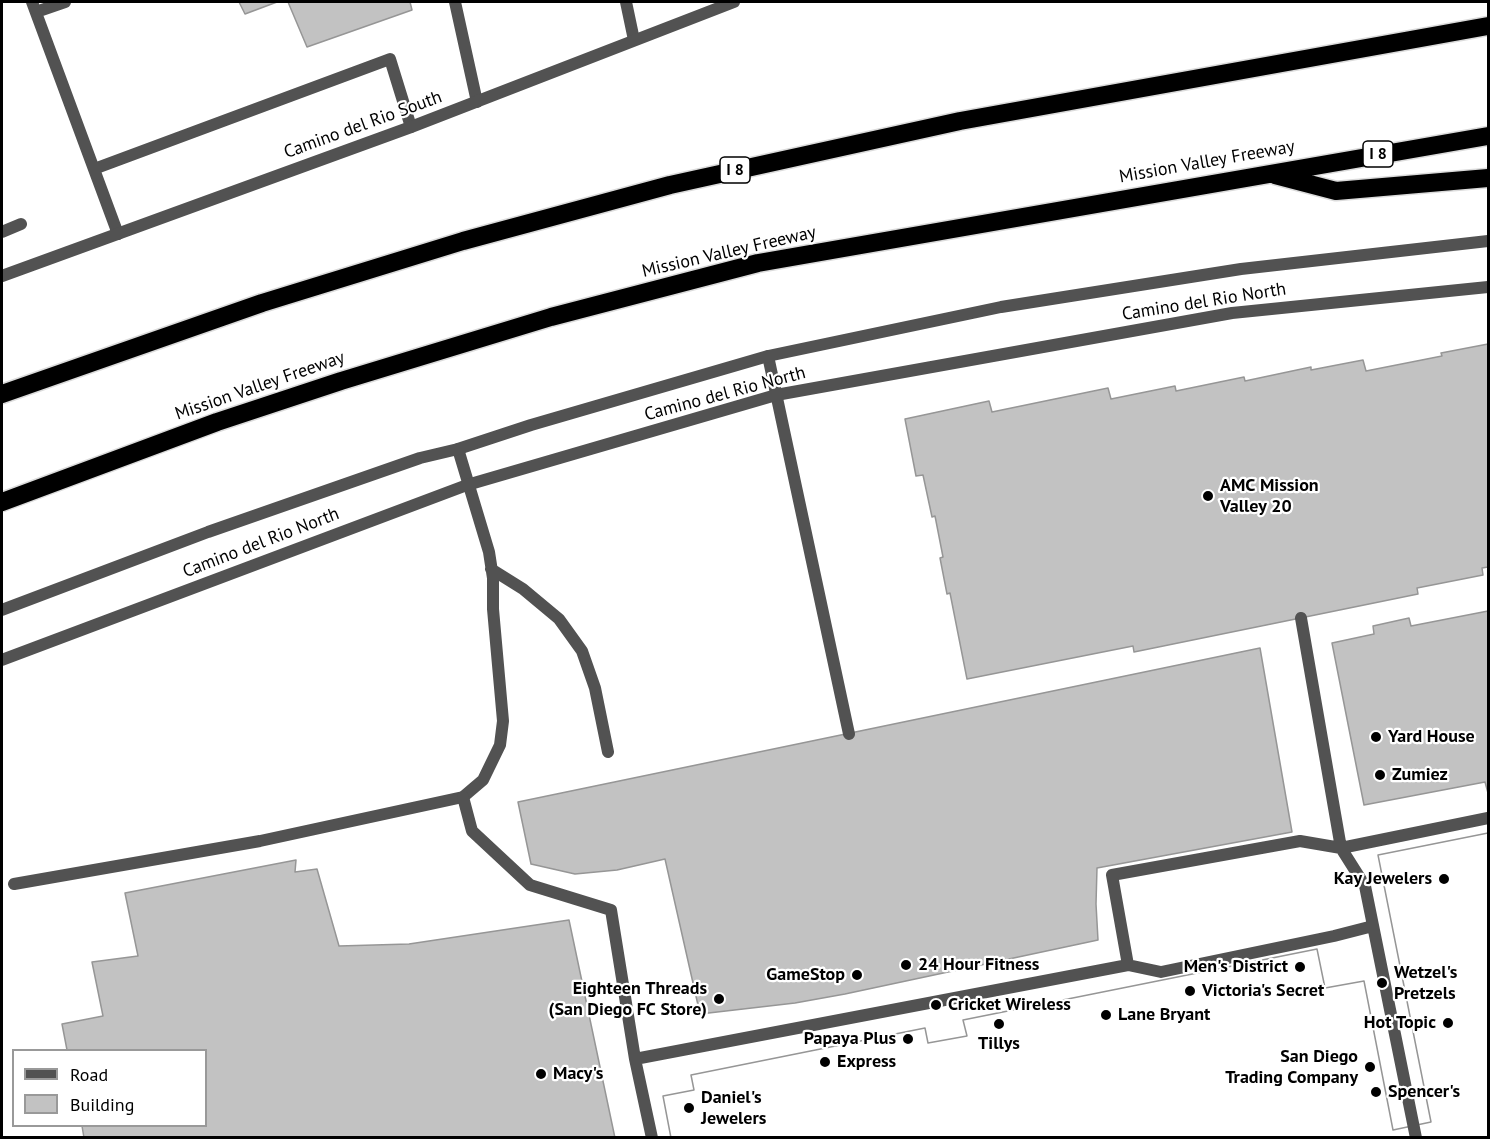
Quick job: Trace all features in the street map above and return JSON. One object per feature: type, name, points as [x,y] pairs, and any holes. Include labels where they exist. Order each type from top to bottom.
[{"type":"highway","name":"I 8","points":[[2,394],[262,303],[463,241],[669,185],[960,121],[1488,26]]},
{"type":"highway","name":"Mission Valley Freeway","points":[[2,502],[217,422],[447,347],[758,263],[1488,136]]},
{"type":"highway","points":[[1268,173],[1336,191],[1488,178]]},
{"type":"street","points":[[65,2],[34,7],[118,234]]},
{"type":"street","points":[[454,2],[477,102]]},
{"type":"street","points":[[626,2],[634,40]]},
{"type":"street","name":"Camino del Rio South","points":[[2,276],[411,127],[734,2]]},
{"type":"street","points":[[94,169],[390,59],[411,127]]},
{"type":"street","points":[[2,232],[21,224]]},
{"type":"street","name":"Camino del Rio North","points":[[2,610],[208,532],[420,458],[458,449],[531,425],[768,356],[1001,307],[1241,269],[1488,241]]},
{"type":"street","name":"Camino del Rio North","points":[[2,660],[467,485],[776,395],[1232,313],[1488,286]]},
{"type":"street","points":[[768,356],[849,734]]},
{"type":"street","points":[[14,884],[260,841],[464,797],[483,780],[500,745],[503,721],[489,552],[458,449]]},
{"type":"street","points":[[491,568],[524,589],[558,619],[582,651],[595,688],[608,752]]},
{"type":"street","points":[[1301,618],[1341,848],[1365,886],[1416,1137]]},
{"type":"street","points":[[464,797],[472,831],[530,885],[611,910],[635,1059],[652,1137]]},
{"type":"street","points":[[1128,965],[1112,875],[1300,841],[1341,848],[1488,818]]},
{"type":"street","points":[[635,1059],[1128,965],[1161,972],[1373,926]]},
{"type":"building","points":[[239,2],[277,2],[245,14]]},
{"type":"building","points":[[288,2],[410,2],[412,10],[307,47]]},
{"type":"building","name":"AMC Mission Valley 20","points":[[1488,344],[1488,567],[1482,568],[1483,575],[1417,588],[1418,594],[1134,652],[1133,646],[967,679],[950,593],[947,594],[935,516],[932,517],[923,475],[916,476],[905,419],[989,401],[992,412],[1108,388],[1111,399],[1175,386],[1176,391],[1244,377],[1245,381],[1311,367],[1311,370],[1363,360],[1366,371]]},
{"type":"building","points":[[1488,611],[1488,793],[1485,782],[1364,805],[1332,643],[1374,634],[1373,626],[1409,618],[1411,626]]},
{"type":"building","points":[[1260,648],[1292,832],[1097,868],[1098,940],[845,994],[795,1003],[700,1014],[665,859],[617,870],[575,874],[531,864],[518,802]]},
{"type":"building","points":[[1488,833],[1488,1138],[671,1138],[663,1096],[694,1090],[691,1075],[925,1028],[928,1043],[967,1036],[963,1020],[1317,949],[1325,988],[1364,981],[1393,1130],[1431,1122],[1378,855]]},
{"type":"building","points":[[1488,833],[1488,1138],[671,1138],[663,1096],[694,1090],[691,1075],[925,1028],[928,1043],[967,1036],[963,1020],[1317,949],[1325,988],[1364,981],[1393,1130],[1431,1122],[1378,855]]},
{"type":"building","points":[[296,860],[295,872],[317,869],[339,946],[409,944],[569,920],[615,1138],[84,1138],[82,1127],[207,1127],[207,1049],[67,1049],[62,1024],[103,1016],[92,962],[138,956],[125,893]]},
{"type":"place","name":"AMC Mission Valley 20","points":[[1208,496]]},
{"type":"place","name":"Yard House","points":[[1376,737]]},
{"type":"place","name":"Zumiez","points":[[1380,775]]},
{"type":"place","name":"Kay Jewelers","points":[[1444,879]]},
{"type":"place","name":"24 Hour Fitness","points":[[906,965]]},
{"type":"place","name":"Men's District","points":[[1300,967]]},
{"type":"place","name":"GameStop","points":[[857,975]]},
{"type":"place","name":"Wetzel's Pretzels","points":[[1382,983]]},
{"type":"place","name":"Victoria's Secret","points":[[1190,991]]},
{"type":"place","name":"Eighteen Threads (San Diego FC Store)","points":[[719,999]]},
{"type":"place","name":"Cricket Wireless","points":[[936,1005]]},
{"type":"place","name":"Lane Bryant","points":[[1106,1015]]},
{"type":"place","name":"Hot Topic","points":[[1448,1023]]},
{"type":"place","name":"Tillys","points":[[999,1024]]},
{"type":"place","name":"Papaya Plus","points":[[908,1039]]},
{"type":"place","name":"Express","points":[[825,1062]]},
{"type":"place","name":"San Diego Trading Company","points":[[1370,1067]]},
{"type":"place","name":"Macy's","points":[[541,1074]]},
{"type":"place","name":"Spencer's","points":[[1376,1092]]},
{"type":"place","name":"Daniel's Jewelers","points":[[689,1108]]}]
